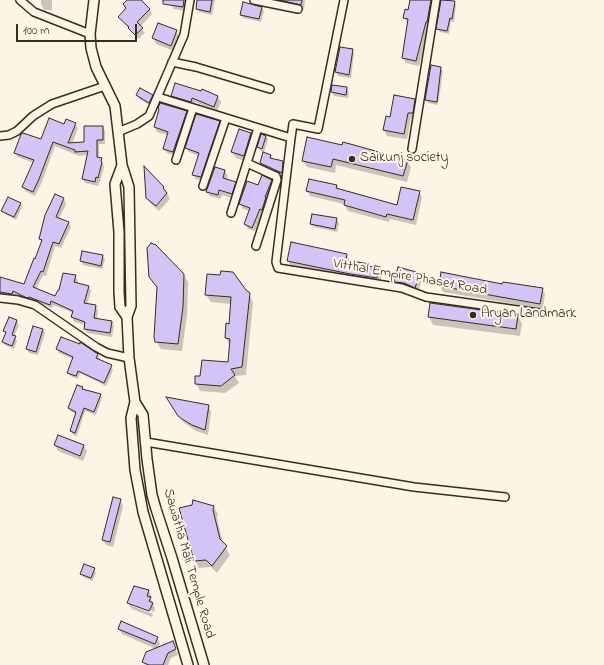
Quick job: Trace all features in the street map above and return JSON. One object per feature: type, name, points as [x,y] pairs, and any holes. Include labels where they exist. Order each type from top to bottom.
[{"type":"street","points":[[20,0],[34,12],[90,34]]},
{"type":"street","name":"Sawatha Mali Temple Road","points":[[94,0],[90,34],[91,48],[96,68],[115,106],[122,165],[129,187],[131,306],[127,317],[129,358],[134,402],[131,418],[135,470],[144,512],[188,665]]},
{"type":"street","points":[[118,132],[137,124],[150,116],[184,35],[190,0]]},
{"type":"street","points":[[254,0],[298,9]]},
{"type":"street","points":[[158,97],[291,138],[293,124],[318,129],[344,0]]},
{"type":"street","points":[[412,150],[436,0]]},
{"type":"street","points":[[172,62],[196,67],[270,89]]},
{"type":"street","points":[[0,136],[9,135],[16,131],[33,116],[52,104],[105,86]]},
{"type":"street","points":[[176,160],[193,108]]},
{"type":"street","points":[[203,186],[226,118]]},
{"type":"street","points":[[231,213],[258,128]]},
{"type":"street","name":"Vitthal Empire Phase1 Road","points":[[291,138],[276,262],[277,266],[283,270],[402,288],[426,297],[539,313]]},
{"type":"street","points":[[247,163],[273,174],[276,176],[277,180],[256,246]]},
{"type":"street","name":"Sawatha Mali Temple Road","points":[[122,165],[115,184],[119,232],[120,307],[127,317]]},
{"type":"street","points":[[0,298],[18,300],[35,305],[96,347],[107,352],[129,358]]},
{"type":"street","name":"Sawatha Mali Temple Road","points":[[134,402],[143,415],[152,495],[204,665]]},
{"type":"street","points":[[146,442],[414,487],[505,497]]},
{"type":"building","points":[[127,0],[141,0],[150,9],[137,22],[143,28],[135,35],[118,17],[126,8],[123,4]]},
{"type":"building","points":[[163,0],[184,0],[183,7],[163,4]]},
{"type":"building","points":[[197,0],[212,0],[210,12],[196,9]]},
{"type":"building","points":[[279,0],[302,0],[301,5]]},
{"type":"building","points":[[410,0],[431,0],[427,22],[416,61],[402,58],[408,19],[403,18],[405,9],[408,10]]},
{"type":"building","points":[[441,0],[455,1],[452,19],[450,18],[447,31],[436,29]]},
{"type":"building","points":[[243,2],[262,7],[259,19],[240,15]]},
{"type":"building","points":[[158,23],[177,30],[171,46],[152,38]]},
{"type":"building","points":[[340,47],[353,49],[349,75],[335,72]]},
{"type":"building","points":[[431,65],[441,67],[437,102],[425,100]]},
{"type":"building","points":[[175,83],[201,91],[202,89],[218,96],[214,107],[192,98],[191,102],[171,96]]},
{"type":"building","points":[[332,85],[347,87],[346,95],[331,92]]},
{"type":"building","points":[[140,88],[153,95],[149,103],[136,95]]},
{"type":"building","points":[[394,95],[415,99],[413,113],[408,113],[404,134],[383,130],[386,116],[390,117]]},
{"type":"building","points":[[160,103],[187,111],[173,152],[163,149],[168,132],[154,127]]},
{"type":"building","points":[[196,114],[220,121],[201,177],[192,175],[199,153],[185,148]]},
{"type":"building","points":[[49,118],[64,124],[66,119],[76,123],[68,143],[84,142],[84,126],[103,126],[103,140],[97,140],[97,157],[102,158],[102,162],[98,178],[96,177],[95,182],[82,179],[88,151],[75,152],[75,150],[53,142],[33,192],[22,187],[34,160],[14,153],[21,134],[23,133],[41,139]]},
{"type":"building","points":[[239,129],[251,133],[244,156],[231,152]]},
{"type":"building","points":[[261,134],[266,136],[262,149],[257,147]]},
{"type":"building","points":[[307,137],[342,145],[343,142],[408,160],[403,176],[333,159],[331,167],[302,161]]},
{"type":"building","points":[[263,152],[271,155],[270,158],[283,161],[282,173],[260,163]]},
{"type":"building","points":[[144,166],[164,187],[163,188],[167,193],[156,206],[146,198]]},
{"type":"building","points":[[215,167],[225,170],[223,178],[236,182],[232,194],[219,190],[218,195],[206,192]]},
{"type":"building","points":[[262,175],[272,180],[265,197],[262,210],[260,209],[252,228],[244,224],[250,208],[239,204],[247,181],[258,185]]},
{"type":"building","points":[[309,179],[337,185],[336,188],[397,205],[401,187],[420,191],[413,220],[387,214],[386,217],[344,205],[345,200],[306,191]]},
{"type":"building","points":[[55,194],[64,198],[56,217],[69,222],[59,244],[53,242],[43,272],[41,271],[33,287],[55,296],[59,290],[63,273],[76,275],[74,282],[89,286],[84,303],[96,305],[94,318],[112,321],[110,333],[84,329],[85,322],[71,317],[73,311],[51,301],[50,305],[29,297],[25,297],[13,291],[12,294],[0,292],[0,277],[24,284],[42,240],[39,239],[45,215]]},
{"type":"building","points":[[8,197],[21,203],[14,217],[1,211]]},
{"type":"building","points":[[312,214],[337,218],[335,229],[310,224]]},
{"type":"building","points":[[291,242],[347,254],[346,260],[369,264],[369,266],[378,268],[377,278],[287,261]]},
{"type":"building","points":[[151,243],[156,245],[184,274],[183,307],[178,344],[155,342],[157,287],[149,277],[147,248]]},
{"type":"building","points":[[82,251],[103,255],[101,266],[80,261]]},
{"type":"building","points":[[398,267],[420,273],[415,288],[404,283],[394,282]]},
{"type":"building","points":[[221,271],[233,272],[246,290],[250,293],[242,367],[231,369],[235,375],[221,386],[195,384],[195,376],[200,376],[202,360],[228,362],[230,339],[225,338],[226,323],[229,324],[231,297],[205,295],[207,274],[220,275]]},
{"type":"building","points":[[441,272],[502,284],[503,282],[543,288],[540,304],[439,286]]},
{"type":"building","name":"Aryan Landmark","points":[[430,303],[518,315],[516,329],[428,317]]},
{"type":"building","points":[[9,317],[17,320],[12,335],[16,336],[12,346],[2,342],[6,332],[3,331]]},
{"type":"building","points":[[33,326],[43,329],[36,352],[26,349]]},
{"type":"building","points":[[61,337],[80,344],[80,342],[98,354],[96,358],[112,365],[104,383],[78,371],[76,376],[67,373],[73,357],[56,349]]},
{"type":"building","points":[[77,385],[83,387],[82,389],[101,394],[94,412],[84,408],[75,433],[70,431],[76,412],[68,408]]},
{"type":"building","points":[[166,397],[209,405],[205,430],[192,425],[178,416]]},
{"type":"building","points":[[58,435],[84,445],[80,456],[54,445]]},
{"type":"building","points":[[113,497],[121,499],[110,542],[102,540]]},
{"type":"building","points":[[193,500],[214,506],[213,510],[220,539],[227,546],[212,566],[206,560],[194,561],[179,508],[192,505]]},
{"type":"building","points":[[84,564],[95,568],[91,578],[80,574]]},
{"type":"building","points":[[134,586],[149,590],[147,596],[151,597],[149,601],[153,603],[149,611],[127,603]]},
{"type":"building","points":[[121,621],[158,637],[155,644],[118,629]]},
{"type":"building","points":[[173,641],[176,649],[168,653],[163,665],[149,665],[142,662],[146,652]]},
{"type":"place","name":"Saikunj society","points":[[352,159]]},
{"type":"place","name":"Aryan Landmark","points":[[473,315]]}]
